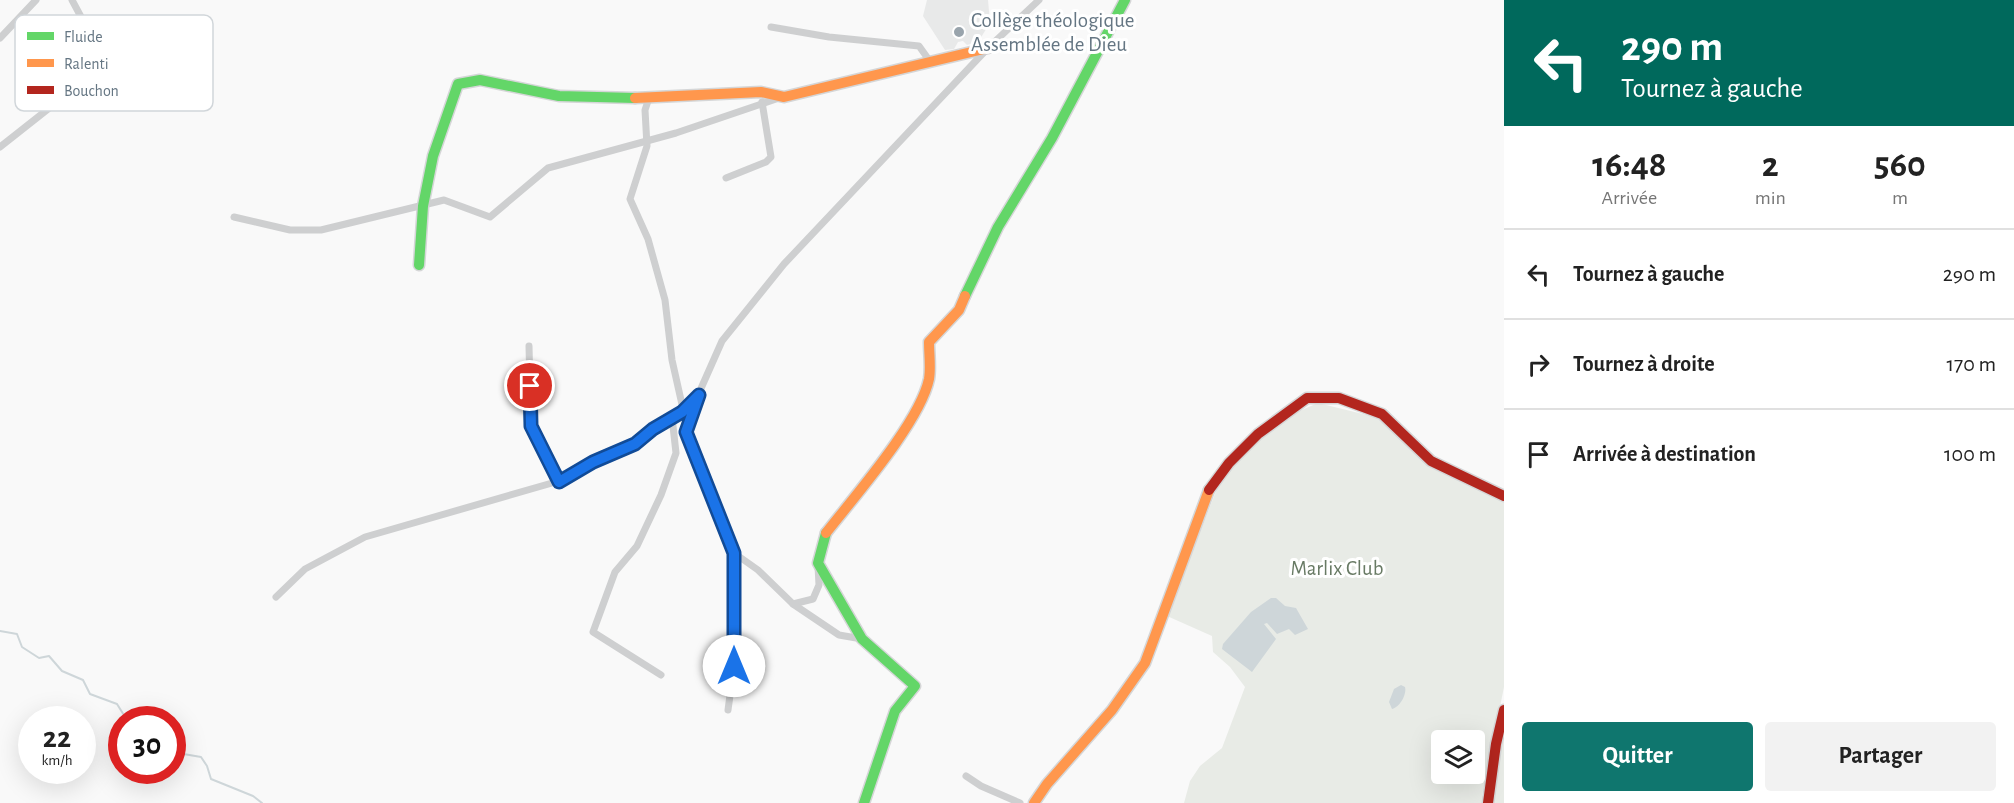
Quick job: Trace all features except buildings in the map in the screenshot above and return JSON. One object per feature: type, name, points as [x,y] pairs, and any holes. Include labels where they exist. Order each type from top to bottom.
[{"type":"street","points":[[22,15],[36,0]]},
{"type":"street","points":[[72,0],[80,15]]},
{"type":"street","points":[[728,711],[734,666],[734,553],[686,432],[722,341],[784,264],[988,48],[1039,0]]},
{"type":"street","points":[[793,604],[813,599],[819,585],[818,563],[824,536],[890,450],[923,396],[928,378],[929,342],[959,310],[998,227],[1052,138],[1125,0]]},
{"type":"street","points":[[0,38],[15,22]]},
{"type":"street","points":[[771,27],[829,37],[919,46],[929,60]]},
{"type":"street","points":[[234,217],[290,230],[321,230],[444,200],[490,217],[548,168],[646,141],[762,102],[929,60],[988,48]]},
{"type":"street","points":[[418,265],[423,206],[432,156],[458,84],[480,80],[559,96],[649,98],[761,92],[784,97]]},
{"type":"street","points":[[649,98],[645,110],[647,146],[630,199],[648,239],[665,300],[672,360],[683,409]]},
{"type":"street","points":[[726,178],[766,162],[771,157],[762,102]]},
{"type":"street","points":[[0,147],[46,111]]},
{"type":"street","points":[[529,346],[531,426],[559,482]]},
{"type":"street","points":[[276,597],[305,569],[365,537],[559,482],[593,462],[635,444],[699,395]]},
{"type":"street","points":[[1034,803],[1047,784],[1112,710],[1145,663],[1211,486],[1229,463],[1258,434],[1307,398],[1339,398],[1382,414],[1431,460],[1504,495]]},
{"type":"street","points":[[661,675],[593,632],[615,572],[638,546],[662,495],[676,453],[672,417]]},
{"type":"street","points":[[734,553],[758,570],[793,604],[839,635],[862,639]]},
{"type":"street","points":[[818,563],[862,639],[915,686],[895,711],[864,803]]},
{"type":"street","points":[[1488,803],[1496,744],[1504,710]]},
{"type":"street","points":[[966,776],[981,786],[1020,803]]},
{"type":"shaded area","name":"Collège théologique Assemblée de Dieu","points":[[927,0],[988,0],[990,23],[978,42],[967,45],[963,41],[958,42],[954,49],[945,50],[923,16]]},
{"type":"shaded area","points":[[1271,598],[1276,598],[1285,606],[1296,608],[1308,629],[1295,635],[1289,629],[1277,634],[1267,623],[1264,624],[1276,639],[1252,672],[1222,649],[1223,644],[1251,612]]},
{"type":"shaded area","points":[[1401,685],[1405,687],[1404,697],[1398,706],[1392,709],[1389,702],[1394,689]]},
{"type":"green space","name":"Marlix Club","points":[[1318,403],[1375,417],[1429,461],[1504,498],[1504,687],[1485,781],[1485,730],[1431,730],[1431,784],[1484,784],[1482,796],[1487,799],[1504,710],[1504,803],[1184,803],[1190,781],[1200,766],[1222,748],[1245,687],[1230,667],[1213,652],[1212,636],[1167,616],[1220,481],[1257,441],[1290,415]]},
{"type":"waterway","points":[[0,631],[17,634],[22,647],[39,658],[49,656],[62,671],[83,680],[90,694],[118,706]]},
{"type":"waterway","points":[[186,754],[201,757],[211,779],[253,796],[262,803]]},
{"type":"traffic: fast","points":[[965,296],[998,227],[1052,138],[1125,0]]},
{"type":"traffic: fast","points":[[419,265],[423,206],[433,156],[458,84],[480,80],[559,96],[635,98]]},
{"type":"traffic: fast","points":[[826,533],[818,563],[862,639],[915,686],[895,711],[864,803]]},
{"type":"traffic: slow","points":[[635,98],[761,92],[784,97],[988,48]]},
{"type":"traffic: slow","points":[[826,533],[885,459],[913,416],[929,379],[929,342],[959,310],[965,296]]},
{"type":"traffic: slow","points":[[1034,803],[1047,784],[1112,710],[1145,663],[1209,490]]},
{"type":"traffic: jam","points":[[1209,490],[1229,463],[1258,434],[1307,398],[1339,398],[1382,414],[1431,461],[1504,496]]},
{"type":"traffic: jam","points":[[1488,803],[1496,744],[1504,710]]},
{"type":"place","name":"Collège théologique Assemblée de Dieu","points":[[959,32]]},
{"type":"route","points":[[530,386],[531,426],[559,482],[593,462],[635,444],[653,429],[682,412],[699,395],[686,432],[734,553],[734,666]]}]
